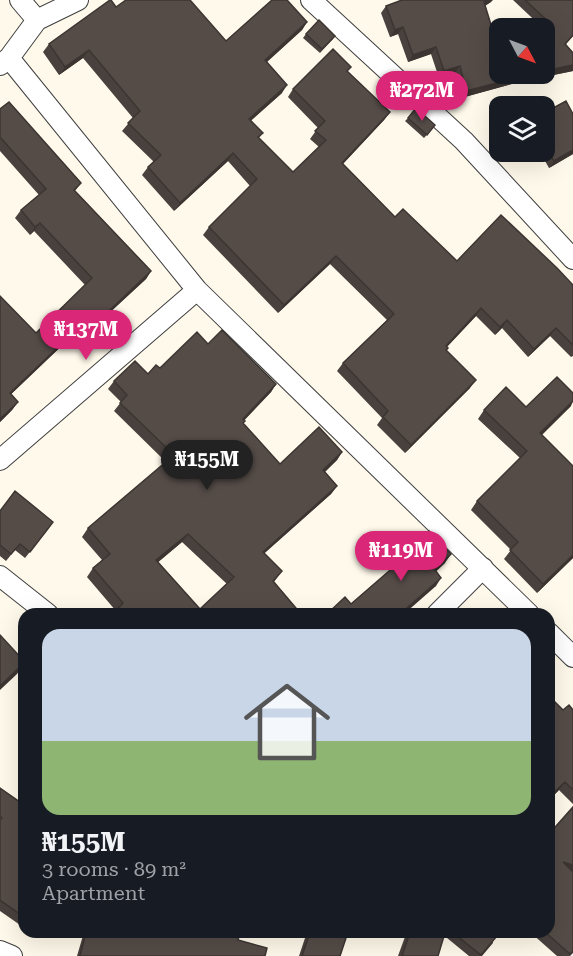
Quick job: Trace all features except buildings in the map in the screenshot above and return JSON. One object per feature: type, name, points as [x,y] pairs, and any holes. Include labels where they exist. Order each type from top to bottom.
[{"type":"street","points":[[20,0],[37,20]]},
{"type":"street","points":[[78,0],[37,20],[4,61],[197,290],[523,608]]},
{"type":"street","points":[[311,0],[464,141],[573,259]]},
{"type":"street","points":[[0,460],[197,290]]},
{"type":"street","points":[[443,608],[483,568]]},
{"type":"street","points":[[0,576],[40,608]]},
{"type":"street","points":[[555,639],[573,657]]},
{"type":"street","points":[[0,951],[12,956]]}]
